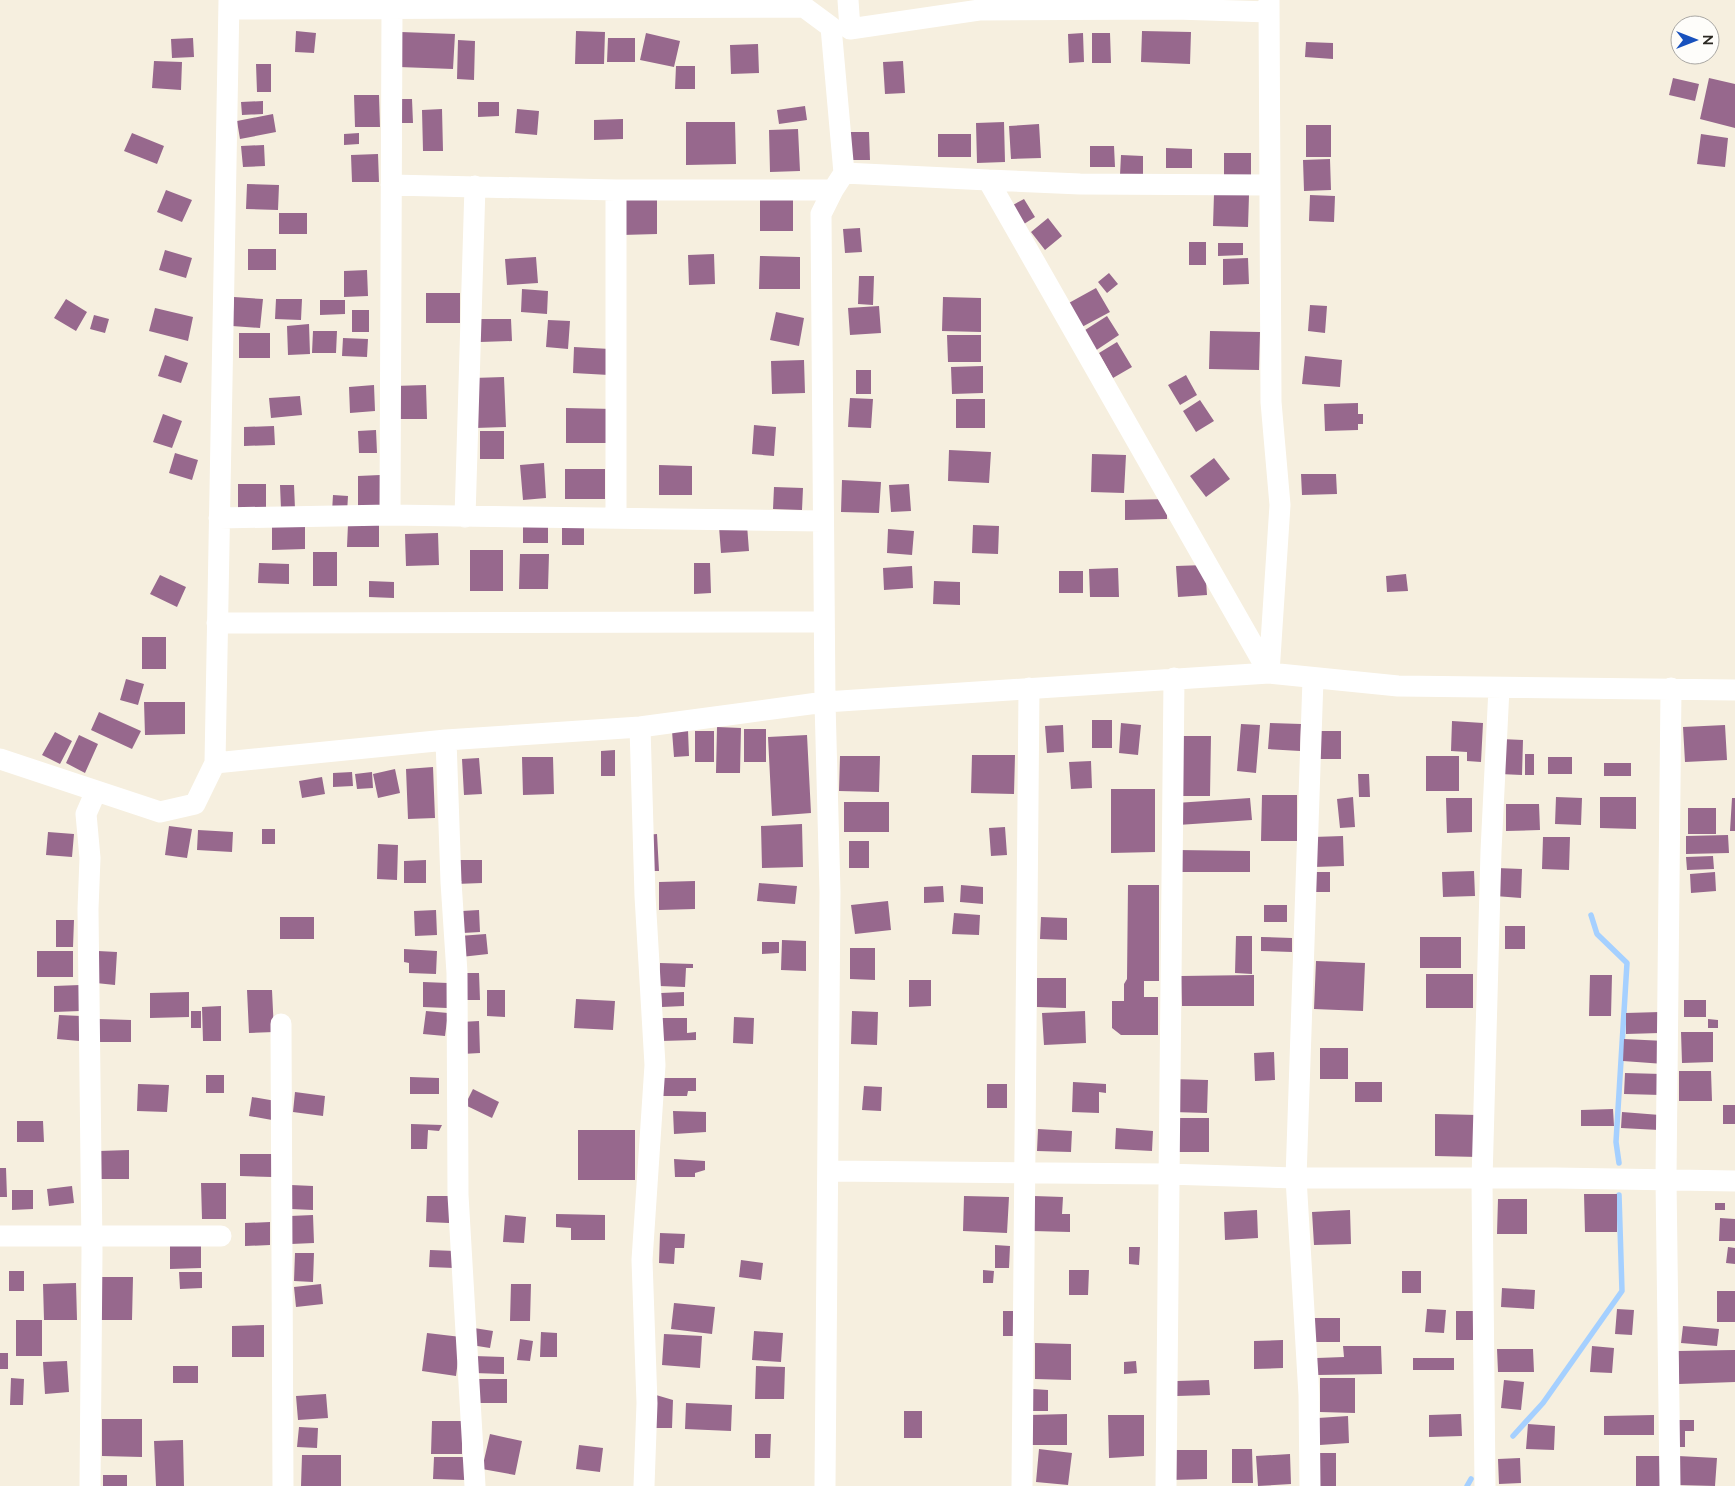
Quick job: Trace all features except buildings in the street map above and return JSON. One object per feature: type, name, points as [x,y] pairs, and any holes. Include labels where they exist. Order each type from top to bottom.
[{"type":"street","points":[[825,1486],[830,892],[825,702],[820,214],[838,182],[840,28],[848,0]]},
{"type":"street","points":[[0,759],[160,812],[196,804],[215,764],[229,4],[392,8],[625,4],[804,7],[840,28],[979,10],[1176,9],[1269,6],[1271,402],[1280,505],[1269,673]]},
{"type":"street","points":[[390,515],[392,8]]},
{"type":"street","points":[[391,185],[616,190],[838,182],[988,180],[1080,184],[1269,185]]},
{"type":"street","points":[[988,180],[1269,673]]},
{"type":"street","points":[[465,517],[475,186]]},
{"type":"street","points":[[616,190],[616,518]]},
{"type":"street","points":[[219,518],[390,515],[824,521]]},
{"type":"street","points":[[217,623],[824,622]]},
{"type":"street","points":[[215,764],[446,740],[640,727],[825,702],[1269,673],[1313,679],[1398,686],[1735,690]]},
{"type":"street","points":[[1166,1486],[1167,1174],[1174,678]]},
{"type":"street","points":[[1310,1486],[1309,1395],[1296,1178],[1313,679]]},
{"type":"street","points":[[1022,1486],[1029,688]]},
{"type":"street","points":[[1486,1486],[1482,1180],[1499,688]]},
{"type":"street","points":[[1670,1486],[1666,1179],[1671,688]]},
{"type":"street","points":[[640,727],[645,896],[655,1065],[642,1260],[647,1403],[644,1486]]},
{"type":"street","points":[[446,740],[450,882],[457,973],[458,1195],[475,1486]]},
{"type":"street","points":[[90,1486],[91,1238],[88,919],[90,858],[86,814],[96,791]]},
{"type":"street","points":[[282,1024],[283,1486]]},
{"type":"street","points":[[828,1171],[1167,1174],[1296,1178],[1666,1179],[1735,1181]]},
{"type":"street","points":[[0,1236],[91,1238],[221,1236]]},
{"type":"waterway","points":[[1591,915],[1597,934],[1627,963],[1616,1142],[1619,1163]]},
{"type":"waterway","points":[[1513,1436],[1543,1403],[1622,1291],[1619,1195]]},
{"type":"waterway","points":[[1467,1486],[1471,1479]]}]
